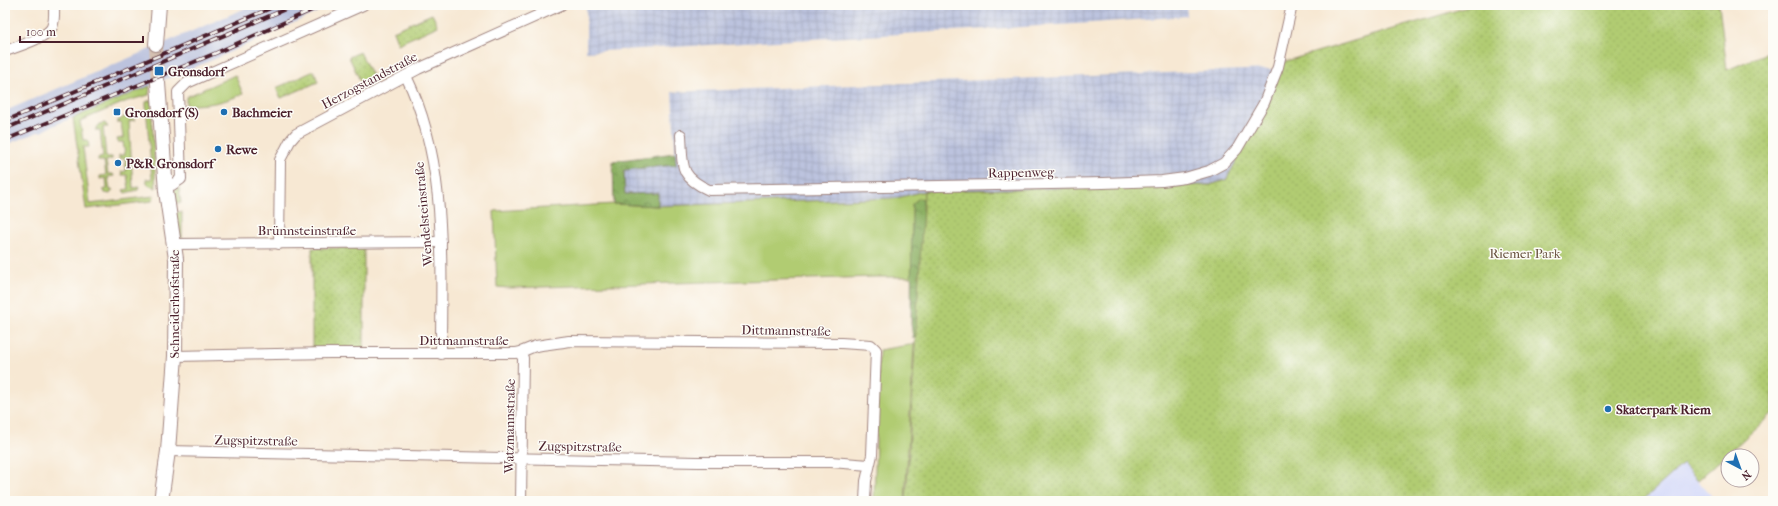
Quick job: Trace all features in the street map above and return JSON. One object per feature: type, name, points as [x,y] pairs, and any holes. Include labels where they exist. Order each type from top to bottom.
[{"type":"street","points":[[5,52],[42,36],[51,28],[54,20],[54,5]]},
{"type":"street","points":[[156,44],[159,5]]},
{"type":"street","points":[[165,187],[172,185],[181,179],[178,92],[182,87],[187,83],[363,5]]},
{"type":"street","name":"Herzogstandstraße","points":[[279,244],[280,160],[290,141],[303,129],[477,41],[560,5]]},
{"type":"street","name":"Rappenweg","points":[[681,135],[682,168],[699,186],[709,190],[1103,183],[1162,181],[1185,178],[1224,163],[1238,149],[1264,103],[1278,66],[1292,5]]},
{"type":"street","name":"Wendelsteinstraße","points":[[406,76],[424,127],[433,163],[440,242],[441,354]]},
{"type":"street","name":"Schneiderhofstraße","points":[[158,83],[165,187],[176,259],[175,356],[168,451],[161,501]]},
{"type":"street","name":"Brünnsteinstraße","points":[[174,244],[440,242]]},
{"type":"street","name":"Dittmannstraße","points":[[175,356],[330,353],[520,353],[524,349],[536,346],[569,341],[841,343],[871,346],[876,350],[872,455],[869,464]]},
{"type":"street","name":"Watzmannstraße","points":[[520,353],[523,358],[521,501]]},
{"type":"street","name":"Zugspitzstraße","points":[[168,451],[698,462],[831,462],[869,464]]},
{"type":"street","points":[[865,501],[869,464]]},
{"type":"shaded area","points":[[253,5],[333,5],[217,58],[41,132],[5,145],[5,111]]},
{"type":"shaded area","points":[[586,5],[1186,5],[1187,16],[1093,23],[586,52]]},
{"type":"shaded area","points":[[1269,69],[1280,70],[1267,105],[1226,180],[1210,185],[924,191],[897,198],[658,206],[658,193],[625,194],[624,170],[676,165],[672,92]]},
{"type":"shaded area","points":[[1683,464],[1716,501],[1642,501]]},
{"type":"green space","name":"Riemer Park","points":[[1474,5],[1719,5],[1727,70],[1764,54],[1773,46],[1773,413],[1734,448],[1720,448],[1720,460],[1698,480],[1683,464],[1642,501],[906,501],[924,191],[1210,185],[1226,180],[1267,105],[1283,62]]},
{"type":"green space","points":[[432,14],[438,26],[398,44],[393,31]]},
{"type":"green space","points":[[360,52],[376,84],[364,89],[349,57]]},
{"type":"green space","points":[[314,71],[318,82],[281,98],[276,88]]},
{"type":"green space","points":[[235,75],[243,94],[215,103],[186,105],[186,97]]},
{"type":"green space","points":[[150,86],[149,95],[127,101],[80,121],[83,140],[88,140],[89,147],[83,147],[90,204],[154,196],[152,201],[86,209],[73,118]]},
{"type":"green space","points":[[151,100],[156,188],[148,185],[146,179],[152,179],[146,105],[146,102]]},
{"type":"green space","points":[[124,117],[130,117],[135,120],[129,121],[133,188],[139,187],[138,190],[125,193],[123,190],[129,189],[127,175],[122,175],[121,172],[126,171],[125,158],[119,159],[119,155],[125,155],[123,142],[118,142],[117,139],[123,138],[121,122],[116,122]]},
{"type":"green space","points":[[105,123],[108,127],[103,127],[106,157],[112,157],[112,159],[106,161],[108,174],[113,174],[114,176],[108,177],[110,190],[113,190],[110,194],[105,193],[102,190],[107,189],[106,178],[100,179],[100,176],[106,175],[104,161],[98,161],[98,158],[103,157],[100,130],[95,130],[100,124]]},
{"type":"green space","points":[[675,153],[676,165],[624,170],[625,194],[658,193],[658,206],[614,204],[613,161]]},
{"type":"green space","points":[[1226,180],[921,339],[913,338],[911,324],[912,204],[919,198],[927,200],[924,191],[1210,185]]},
{"type":"green space","points":[[179,187],[181,203],[175,203],[174,190]]},
{"type":"green space","points":[[924,191],[919,277],[509,288],[497,287],[494,211],[614,204],[658,206],[897,198]]},
{"type":"green space","points":[[175,212],[182,212],[182,239],[179,236]]},
{"type":"green space","points":[[312,248],[364,248],[364,349],[312,350]]},
{"type":"green space","points":[[915,344],[905,501],[874,501],[879,350]]},
{"type":"tunnel","points":[[156,44],[158,83]]},
{"type":"railway","points":[[5,121],[278,5]]},
{"type":"railway","points":[[5,129],[295,5]]},
{"type":"railway","points":[[5,140],[216,53],[323,5]]},
{"type":"place","name":"Gronsdorf","points":[[159,71]]},
{"type":"place","name":"Gronsdorf (S)","points":[[117,112]]},
{"type":"place","name":"Bachmeier","points":[[224,112]]},
{"type":"place","name":"Rewe","points":[[218,149]]},
{"type":"place","name":"P&R Gronsdorf","points":[[118,163]]},
{"type":"place","name":"Skaterpark Riem","points":[[1608,409]]}]
